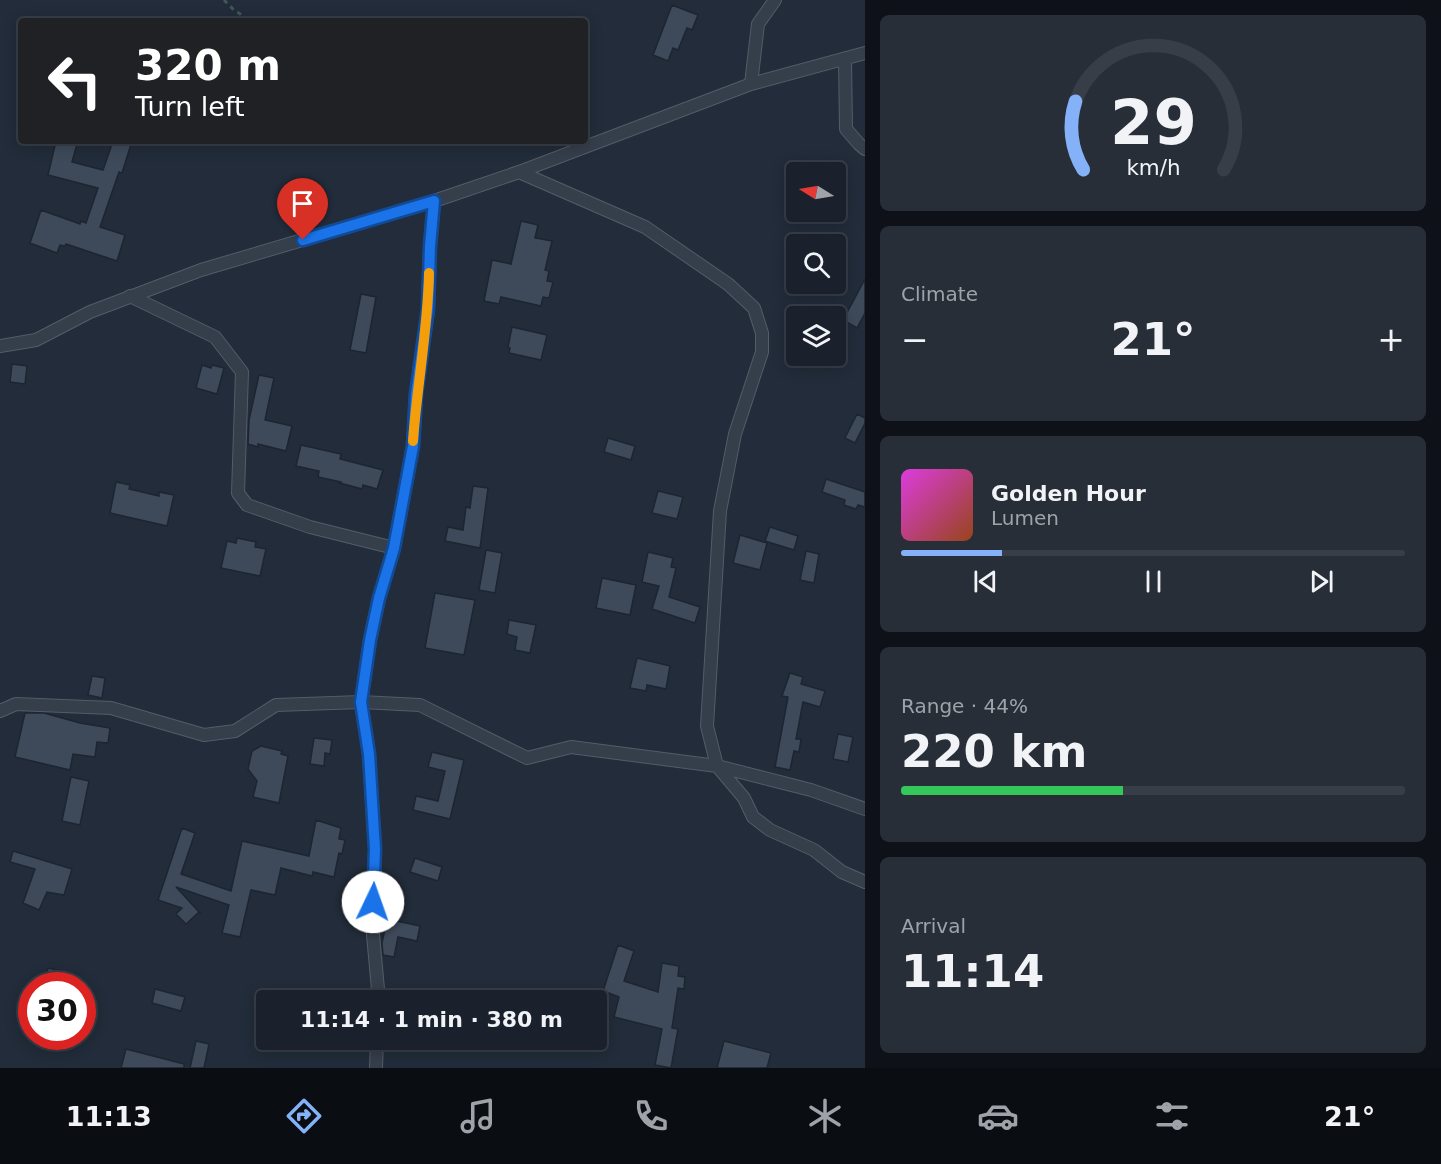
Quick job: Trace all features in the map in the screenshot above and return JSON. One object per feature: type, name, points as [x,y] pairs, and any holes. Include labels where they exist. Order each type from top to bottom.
[{"type":"street","points":[[751,84],[758,24],[775,0]]},
{"type":"street","points":[[0,345],[36,340],[90,312],[201,270],[434,201],[519,172],[751,84],[865,53]]},
{"type":"street","points":[[845,59],[846,129],[865,148]]},
{"type":"street","points":[[519,172],[645,227],[728,284],[754,308],[762,333],[762,352],[735,434],[720,511],[707,726],[717,766],[744,798],[753,817],[770,830],[814,850],[842,873],[865,882]]},
{"type":"street","points":[[378,990],[373,935],[375,849],[369,754],[361,702],[370,640],[379,598],[394,548],[413,446],[416,394],[428,309],[434,201]]},
{"type":"street","points":[[130,296],[215,337],[242,372],[237,493],[247,505],[310,527],[394,548]]},
{"type":"street","points":[[0,711],[16,704],[111,708],[204,735],[235,731],[276,705],[361,702],[420,705],[527,758],[571,747],[717,766],[811,790],[865,809]]},
{"type":"street","points":[[376,1068],[377,1050]]},
{"type":"path","points":[[224,0],[246,18]]},
{"type":"building","points":[[672,5],[698,15],[692,30],[687,28],[678,50],[673,48],[668,61],[653,55]]},
{"type":"building","points":[[55,144],[77,144],[72,162],[103,170],[112,144],[131,144],[100,227],[125,235],[117,261],[66,244],[65,246],[60,245],[57,253],[30,243],[41,210],[80,224],[81,221],[86,223],[98,188],[48,175]]},
{"type":"building","points":[[521,221],[538,225],[535,238],[552,241],[545,270],[549,271],[547,281],[553,282],[549,298],[543,297],[541,306],[501,297],[499,304],[484,301],[492,260],[511,264]]},
{"type":"building","points":[[865,279],[865,313],[857,328],[846,322],[846,314]]},
{"type":"building","points":[[361,294],[376,297],[366,353],[350,350]]},
{"type":"building","points":[[512,327],[547,335],[541,360],[509,353]]},
{"type":"building","points":[[12,364],[27,366],[25,384],[10,382]]},
{"type":"building","points":[[202,365],[224,368],[217,394],[196,388]]},
{"type":"building","points":[[259,375],[274,378],[265,420],[292,426],[286,451],[258,444],[258,447],[248,444],[249,420]]},
{"type":"building","points":[[857,414],[865,418],[865,423],[855,443],[845,438]]},
{"type":"building","points":[[608,438],[635,446],[631,460],[604,452]]},
{"type":"building","points":[[301,445],[341,454],[340,459],[383,470],[377,489],[363,485],[362,489],[318,477],[319,471],[296,466]]},
{"type":"building","points":[[826,479],[865,492],[865,507],[858,505],[856,509],[844,505],[845,500],[822,492]]},
{"type":"building","points":[[116,482],[130,485],[129,489],[159,496],[159,492],[174,495],[167,526],[110,513]]},
{"type":"building","points":[[473,486],[488,488],[480,548],[445,541],[448,527],[463,530],[466,507],[470,508]]},
{"type":"building","points":[[658,491],[683,497],[677,519],[652,513]]},
{"type":"building","points":[[770,527],[798,536],[794,550],[765,541]]},
{"type":"building","points":[[740,535],[767,543],[760,570],[733,563]]},
{"type":"building","points":[[237,538],[256,542],[255,547],[266,549],[260,576],[221,568],[227,541],[236,543]]},
{"type":"building","points":[[486,550],[502,553],[495,593],[479,590]]},
{"type":"building","points":[[806,551],[819,554],[814,583],[800,580]]},
{"type":"building","points":[[648,552],[673,558],[671,567],[676,568],[669,597],[700,607],[695,623],[652,609],[659,586],[642,582]]},
{"type":"building","points":[[602,578],[636,585],[630,615],[596,608]]},
{"type":"building","points":[[435,593],[475,600],[464,655],[425,648]]},
{"type":"building","points":[[509,620],[536,625],[530,653],[515,650],[517,637],[507,634]]},
{"type":"building","points":[[637,658],[670,666],[666,689],[647,685],[646,691],[630,688]]},
{"type":"building","points":[[790,673],[803,677],[801,684],[825,691],[820,707],[803,702],[796,739],[801,739],[799,752],[794,751],[790,770],[775,767],[788,697],[782,696]]},
{"type":"building","points":[[92,676],[105,678],[102,698],[88,695]]},
{"type":"building","points":[[25,713],[44,713],[110,728],[108,743],[97,742],[95,757],[73,754],[70,770],[15,757]]},
{"type":"building","points":[[838,734],[853,737],[848,762],[833,759]]},
{"type":"building","points":[[314,738],[332,740],[330,754],[325,753],[324,766],[310,764]]},
{"type":"building","points":[[261,746],[282,751],[281,754],[288,756],[279,803],[253,797],[257,781],[248,769],[252,751]]},
{"type":"building","points":[[432,752],[464,760],[450,819],[413,810],[416,796],[438,801],[445,771],[428,767]]},
{"type":"building","points":[[71,777],[89,781],[80,825],[62,821]]},
{"type":"building","points":[[316,820],[341,828],[339,839],[345,840],[342,854],[339,853],[334,877],[313,872],[312,876],[281,868],[275,895],[251,890],[240,937],[222,933],[229,905],[176,887],[200,913],[186,924],[176,914],[182,908],[158,900],[182,828],[195,833],[181,874],[231,891],[242,841],[309,856]]},
{"type":"building","points":[[13,851],[72,869],[64,895],[47,892],[39,910],[23,903],[35,869],[10,862]]},
{"type":"building","points":[[415,858],[442,867],[438,881],[410,872]]},
{"type":"building","points":[[387,919],[420,926],[417,941],[398,937],[394,957],[383,955],[382,943]]},
{"type":"building","points":[[618,945],[634,951],[624,981],[658,992],[662,963],[679,966],[678,976],[685,977],[684,989],[678,988],[672,1028],[678,1029],[671,1068],[655,1065],[662,1029],[614,1017],[619,997],[603,990]]},
{"type":"building","points":[[48,968],[61,971],[61,972],[47,972]]},
{"type":"building","points":[[155,989],[185,997],[181,1011],[152,1003]]},
{"type":"building","points":[[196,1041],[209,1044],[204,1068],[190,1068]]},
{"type":"building","points":[[724,1041],[771,1053],[767,1068],[717,1068]]},
{"type":"building","points":[[126,1049],[184,1064],[184,1068],[121,1068]]},
{"type":"slow traffic","points":[[413,441],[416,394],[428,309],[429,273]]},
{"type":"route","points":[[303,240],[434,201],[428,309],[416,394],[413,446],[394,548],[379,598],[370,640],[361,702],[369,754],[375,849],[373,902]]}]
